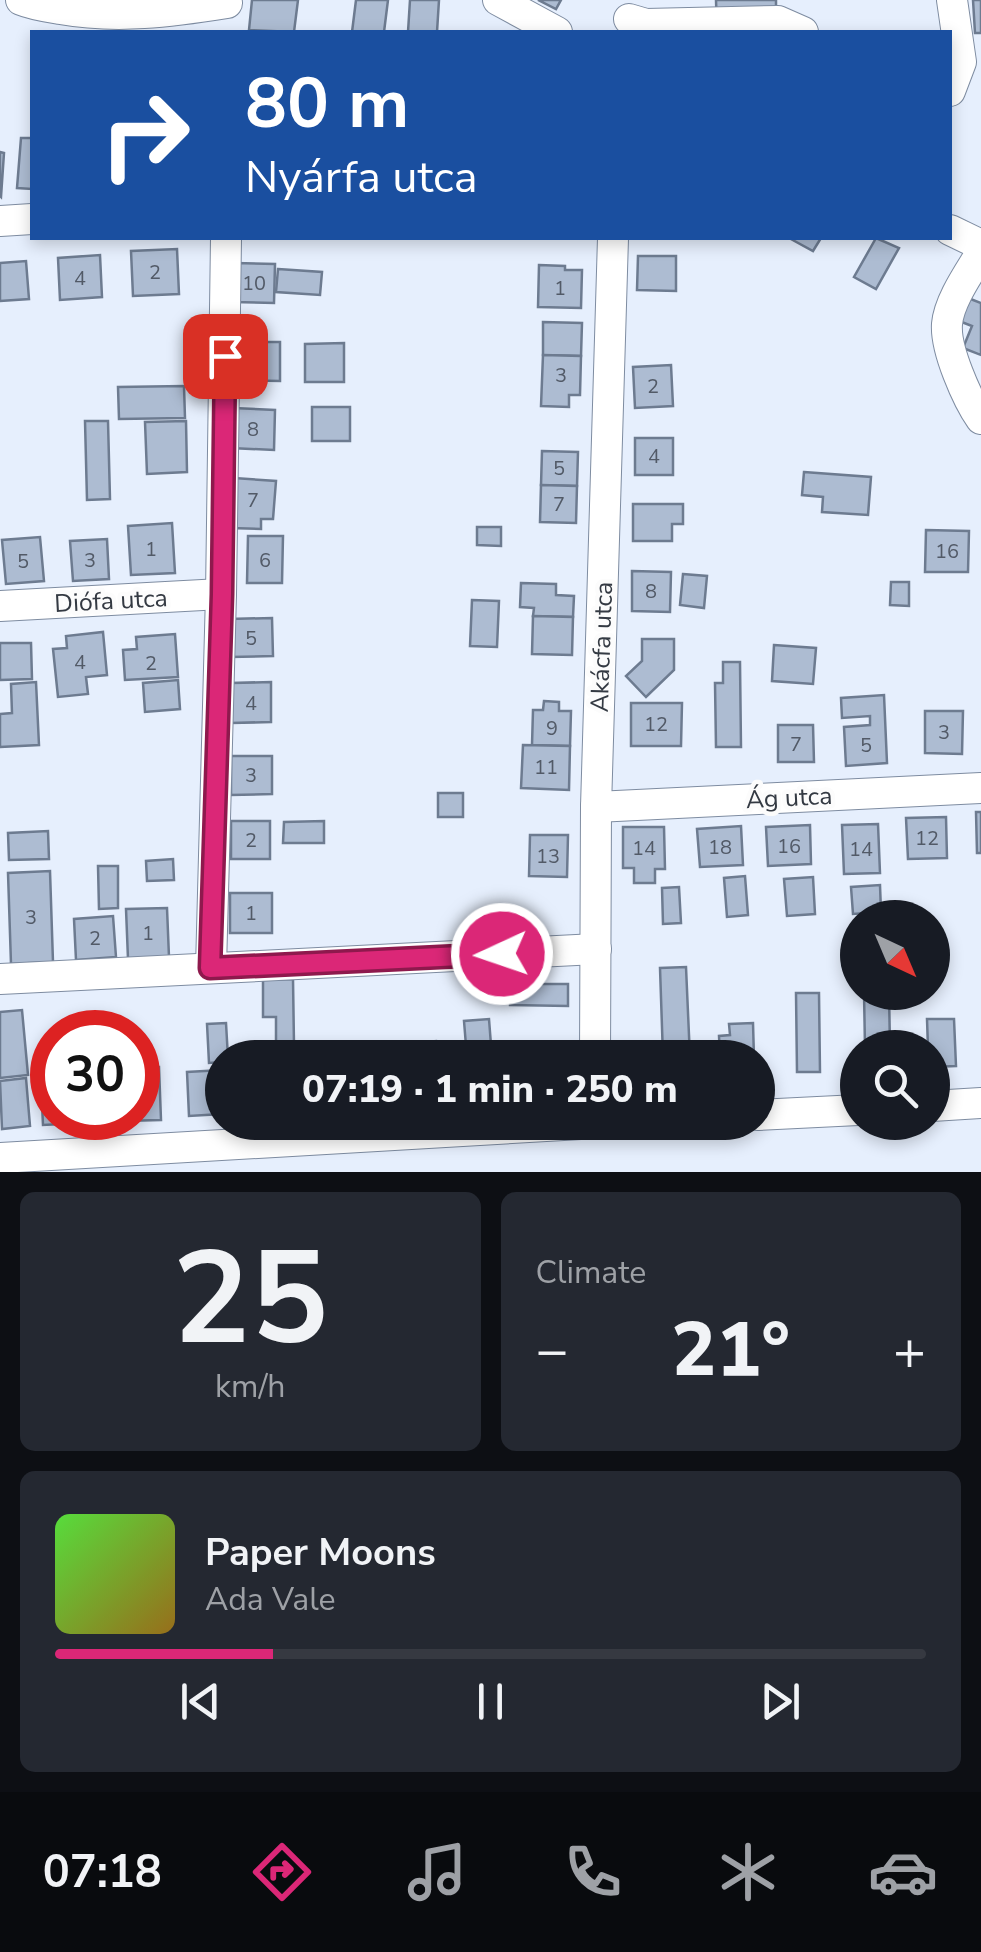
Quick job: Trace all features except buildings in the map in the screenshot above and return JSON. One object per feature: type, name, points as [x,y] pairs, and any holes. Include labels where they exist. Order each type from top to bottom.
[{"type":"street","points":[[21,0],[82,13],[227,12]]},
{"type":"street","points":[[498,0],[553,30]]},
{"type":"street","points":[[952,0],[964,73]]},
{"type":"street","points":[[633,22],[778,21],[798,30]]},
{"type":"street","points":[[0,220],[30,219]]},
{"type":"street","points":[[952,231],[981,246]]},
{"type":"street","points":[[210,968],[222,594],[226,240]]},
{"type":"street","name":"Akácfa utca","points":[[595,1040],[596,806],[614,240]]},
{"type":"street","points":[[981,254],[957,294],[947,324],[951,354],[981,419]]},
{"type":"street","name":"Diófa utca","points":[[0,606],[222,594]]},
{"type":"street","name":"Ág utca","points":[[596,806],[981,788]]},
{"type":"street","points":[[0,979],[596,950]]},
{"type":"street","points":[[950,1105],[981,1103]]},
{"type":"street","points":[[775,1114],[840,1111]]},
{"type":"street","points":[[0,1158],[306,1140]]},
{"type":"route","points":[[225,356],[210,968],[502,954]]}]
